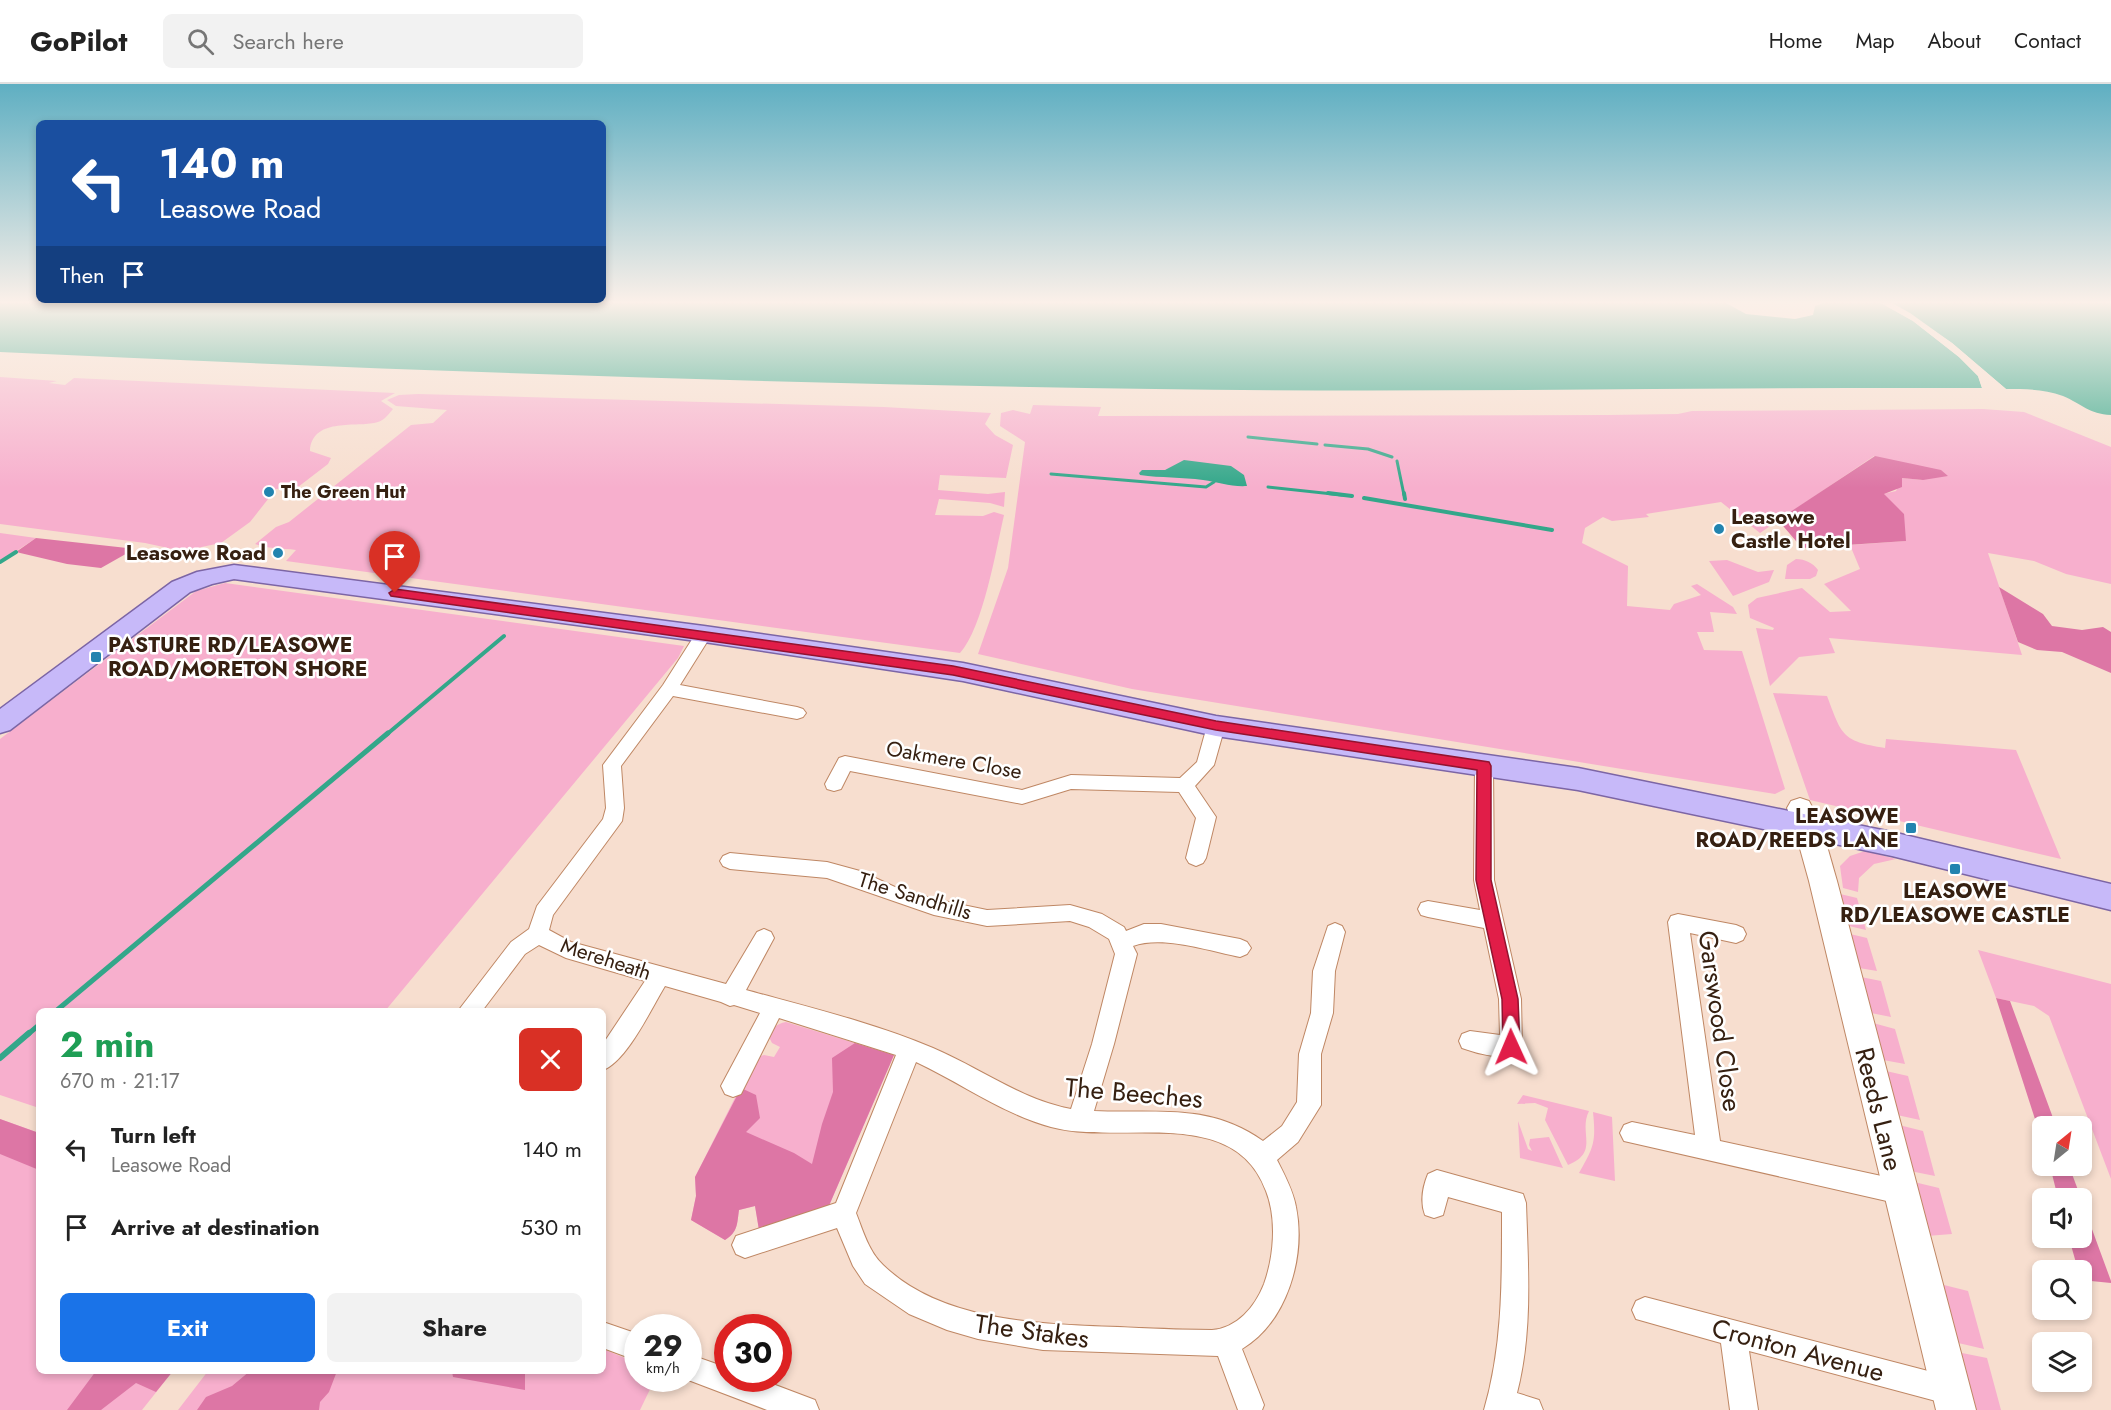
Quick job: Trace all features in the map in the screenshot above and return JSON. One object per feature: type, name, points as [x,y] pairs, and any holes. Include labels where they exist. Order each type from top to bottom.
[{"type":"main road","points":[[0,723],[181,587],[206,577],[234,572],[704,634],[963,672],[1216,726],[1578,779],[1804,818],[2111,881]]},
{"type":"main road","points":[[1804,818],[1892,844],[2111,897]]},
{"type":"street","name":"Mereheath","points":[[704,634],[669,689],[612,765],[615,808],[612,821],[544,912],[538,934],[566,949],[910,1049]]},
{"type":"street","points":[[669,689],[797,713]]},
{"type":"street","points":[[1196,858],[1206,818],[1184,784],[1205,765],[1216,726]]},
{"type":"street","name":"Oakmere Close","points":[[834,784],[845,763],[1022,797],[1071,782],[1184,784]]},
{"type":"street","points":[[1470,1041],[1511,1047],[1510,999],[1484,880],[1484,766]]},
{"type":"street","name":"Reeds Lane","points":[[1804,818],[1954,1400]]},
{"type":"street","name":"The Sandhills","points":[[730,861],[827,870],[854,877],[934,907],[987,918],[1070,913],[1095,920],[1117,933],[1121,942]]},
{"type":"street","points":[[1428,909],[1493,921]]},
{"type":"street","name":"Garswood Close","points":[[1709,1150],[1678,922],[1736,934]]},
{"type":"street","points":[[1250,1406],[1226,1343],[1246,1331],[1262,1316],[1276,1284],[1285,1250],[1284,1206],[1262,1157],[1290,1134],[1309,1104],[1310,1054],[1322,1013],[1324,971],[1335,932]]},
{"type":"street","points":[[1079,1120],[1103,1044],[1124,964],[1126,954],[1121,942],[1144,933],[1161,933],[1240,948]]},
{"type":"street","points":[[471,1008],[518,948],[538,934]]},
{"type":"street","points":[[730,997],[764,938]]},
{"type":"street","points":[[606,1057],[616,1046],[660,976]]},
{"type":"street","points":[[733,1086],[773,1008]]},
{"type":"street","points":[[745,1245],[844,1213],[910,1049]]},
{"type":"street","name":"The Beeches","points":[[910,1049],[1017,1102],[1052,1116],[1079,1120],[1195,1123],[1227,1132],[1262,1157]]},
{"type":"street","points":[[1632,1133],[1900,1192]]},
{"type":"street","points":[[1434,1206],[1437,1182],[1514,1203],[1515,1326],[1499,1406],[1530,1410]]},
{"type":"street","name":"The Stakes","points":[[844,1213],[855,1243],[872,1273],[906,1299],[948,1317],[1028,1336],[1091,1341],[1226,1343]]},
{"type":"street","name":"Cronton Avenue","points":[[1645,1310],[1733,1333],[1954,1400]]},
{"type":"street","points":[[1733,1333],[1744,1410]]},
{"type":"street","points":[[606,1336],[624,1343]]},
{"type":"street","points":[[702,1371],[805,1410]]},
{"type":"shaded area","points":[[0,377],[57,381],[49,383],[65,385],[74,378],[395,393],[381,401],[393,409],[380,421],[335,426],[318,433],[310,451],[331,458],[328,464],[298,487],[276,489],[250,522],[221,543],[182,551],[145,543],[0,524]]},
{"type":"shaded area","points":[[399,395],[884,407],[991,413],[985,424],[995,435],[1013,445],[1006,478],[940,475],[938,490],[988,494],[1005,492],[1004,507],[990,503],[939,499],[935,515],[983,516],[994,512],[1004,515],[988,588],[975,626],[960,653],[286,561],[296,550],[255,544],[276,527],[289,522],[411,425],[433,423],[447,410],[396,406],[387,400]]},
{"type":"shaded area","points":[[1033,405],[1101,407],[1098,416],[1608,415],[1678,414],[1692,411],[1983,409],[2024,412],[2111,447],[2111,584],[2066,574],[2034,561],[1988,553],[2022,655],[1829,638],[1835,653],[1799,657],[1770,686],[1756,628],[1773,630],[1774,628],[1750,618],[1748,605],[1757,598],[1802,588],[1830,612],[1851,611],[1824,584],[1860,569],[1850,545],[1906,541],[1883,494],[1896,491],[1902,478],[1923,480],[1874,456],[1760,533],[1721,502],[1646,514],[1649,517],[1612,521],[1603,517],[1585,528],[1582,543],[1628,566],[1627,606],[1670,610],[1674,604],[1701,595],[1691,586],[1697,584],[1733,607],[1737,614],[1710,612],[1714,632],[1697,632],[1704,650],[1742,651],[1785,789],[1775,794],[1132,689],[978,654],[1008,568],[1025,442],[1000,426],[1001,413],[1013,410],[1030,414]]},
{"type":"shaded area","points":[[1875,456],[1941,470],[1948,476],[1923,480],[1902,478],[1902,487],[1884,494],[1904,514],[1906,541],[1802,548],[1778,520]]},
{"type":"shaded area","points":[[0,533],[36,538],[0,562]]},
{"type":"shaded area","points":[[36,538],[127,548],[131,551],[101,568],[67,564],[16,552]]},
{"type":"shaded area","points":[[1796,559],[1814,565],[1818,570],[1816,576],[1810,579],[1785,579],[1787,565]]},
{"type":"shaded area","points":[[1727,560],[1758,572],[1774,570],[1769,582],[1733,596],[1709,561]]},
{"type":"shaded area","points":[[225,583],[684,646],[678,658],[387,1008],[36,1008],[36,1107],[0,1095],[0,739],[196,591]]},
{"type":"shaded area","points":[[1999,587],[2043,614],[2052,626],[2082,630],[2103,627],[2111,632],[2111,673],[2062,652],[2037,650],[2018,642]]},
{"type":"shaded area","points":[[1773,693],[1827,696],[1836,720],[1845,734],[1851,739],[1870,745],[1885,748],[1886,739],[2016,750],[2061,859],[1810,800]]},
{"type":"shaded area","points":[[1865,851],[1896,859],[1874,864],[1859,878],[1858,892],[1843,888],[1840,866],[1850,856]]},
{"type":"shaded area","points":[[1840,894],[1857,898],[1866,930],[1849,926]]},
{"type":"shaded area","points":[[1850,934],[1867,938],[1877,971],[1859,968]]},
{"type":"shaded area","points":[[1978,950],[2111,984],[2111,1179],[2092,1129],[2092,1116],[2087,1116],[2049,1016],[2034,1006],[1996,998]]},
{"type":"shaded area","points":[[1861,977],[1881,981],[1891,1017],[1871,1013]]},
{"type":"shaded area","points":[[1996,998],[2010,1001],[2052,1116],[2034,1116]]},
{"type":"shaded area","points":[[786,1022],[894,1055],[828,1208],[759,1230],[755,1206],[739,1210],[735,1231],[725,1240],[691,1220],[696,1196],[695,1177],[755,1058],[764,1055],[774,1057],[780,1047],[772,1043],[769,1037],[775,1027]]},
{"type":"shaded area","points":[[1873,1023],[1895,1029],[1905,1064],[1883,1060]]},
{"type":"shaded area","points":[[855,1043],[894,1055],[828,1208],[759,1230],[755,1206],[739,1210],[735,1231],[725,1240],[691,1220],[696,1196],[695,1177],[741,1088],[756,1095],[760,1118],[746,1132],[794,1153],[812,1164],[833,1092],[832,1058]]},
{"type":"shaded area","points":[[1886,1071],[1908,1076],[1920,1120],[1897,1115]]},
{"type":"shaded area","points":[[1523,1095],[1589,1111],[1586,1119],[1586,1148],[1578,1160],[1568,1165],[1545,1120],[1548,1108],[1535,1103],[1517,1104]]},
{"type":"shaded area","points":[[1593,1112],[1612,1117],[1615,1181],[1579,1173],[1593,1144]]},
{"type":"shaded area","points":[[0,1119],[36,1132],[36,1374],[171,1374],[142,1410],[0,1410]]},
{"type":"shaded area","points":[[0,1119],[36,1132],[36,1169],[0,1154]]},
{"type":"shaded area","points":[[1518,1121],[1528,1149],[1532,1151],[1529,1145],[1530,1139],[1549,1137],[1563,1168],[1520,1158]]},
{"type":"shaded area","points":[[1899,1125],[1923,1131],[1935,1176],[1910,1171]]},
{"type":"shaded area","points":[[2052,1176],[2073,1176],[2077,1188],[2056,1188]]},
{"type":"shaded area","points":[[1914,1182],[1939,1188],[1952,1234],[1927,1236]]},
{"type":"shaded area","points":[[2092,1229],[2111,1283],[2092,1281],[2092,1260],[2075,1260],[2072,1248],[2092,1248]]},
{"type":"shaded area","points":[[1940,1284],[1968,1291],[1984,1349],[1954,1342]]},
{"type":"shaded area","points":[[606,1350],[624,1358],[624,1392],[649,1392],[640,1410],[178,1410],[206,1374],[606,1374]]},
{"type":"shaded area","points":[[1957,1352],[1987,1358],[2001,1410],[1972,1410]]},
{"type":"shaded area","points":[[94,1374],[171,1374],[156,1392],[136,1383],[101,1410],[67,1410]]},
{"type":"shaded area","points":[[246,1374],[336,1374],[329,1392],[320,1402],[319,1410],[197,1410],[206,1397],[232,1386]]},
{"type":"shaded area","points":[[452,1374],[525,1374],[525,1390],[453,1377]]},
{"type":"water","points":[[298,365],[1967,365],[1978,376],[1982,388],[1155,389],[866,384]]},
{"type":"water","points":[[1978,365],[2111,365],[2111,415],[2091,411],[2070,399],[2049,392],[2006,389]]},
{"type":"water","points":[[1184,460],[1231,466],[1244,475],[1247,486],[1148,476],[1139,473],[1142,470],[1165,470]]},
{"type":"pier","points":[[1967,365],[1971,365],[1980,375],[1985,388],[1982,388],[1978,376]]},
{"type":"pier","points":[[1972,365],[1978,365],[2006,389],[2001,389]]},
{"type":"waterway","points":[[1248,437],[1317,444]]},
{"type":"waterway","points":[[1325,445],[1368,449],[1392,457]]},
{"type":"waterway","points":[[1397,461],[1404,495]]},
{"type":"waterway","points":[[1051,474],[1206,487],[1214,482]]},
{"type":"waterway","points":[[1268,487],[1342,495]]},
{"type":"waterway","points":[[1328,493],[1352,496]]},
{"type":"waterway","points":[[1404,493],[1405,499]]},
{"type":"waterway","points":[[1364,498],[1552,530]]},
{"type":"waterway","points":[[0,562],[16,552]]},
{"type":"waterway","points":[[386,735],[504,636]]},
{"type":"waterway","points":[[60,1008],[388,733]]},
{"type":"waterway","points":[[27,1035],[36,1028]]},
{"type":"waterway","points":[[0,1058],[29,1033]]},
{"type":"place","name":"The Green Hut","points":[[269,492]]},
{"type":"place","name":"Leasowe Castle Hotel","points":[[1719,529]]},
{"type":"place","name":"Leasowe Road","points":[[278,553]]},
{"type":"place","name":"PASTURE RD/LEASOWE ROAD/MORETON SHORE","points":[[96,657]]},
{"type":"place","name":"LEASOWE ROAD/REEDS LANE","points":[[1911,828]]},
{"type":"place","name":"LEASOWE RD/LEASOWE CASTLE","points":[[1955,869]]},
{"type":"route","points":[[395,593],[953,670],[1216,726],[1484,766],[1484,880],[1510,999],[1511,1047]]}]
